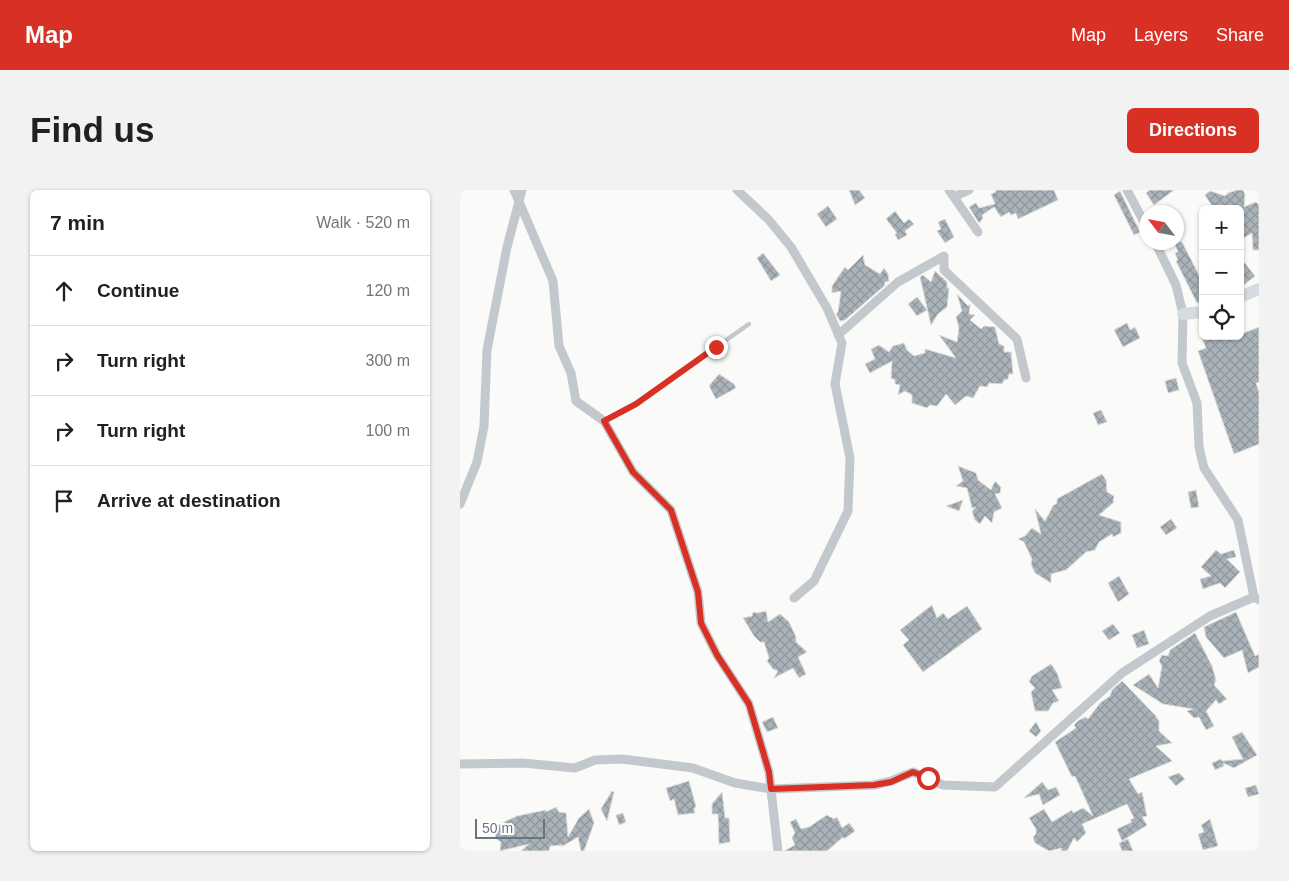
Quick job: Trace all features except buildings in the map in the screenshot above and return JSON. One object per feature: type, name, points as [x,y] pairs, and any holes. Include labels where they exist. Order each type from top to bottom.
[{"type":"street","points":[[514,190],[553,281],[559,346],[571,373],[576,401],[604,421],[633,472],[671,510],[698,592],[701,623],[717,655],[749,704],[769,772],[778,851]]},
{"type":"street","points":[[460,504],[477,462],[484,426],[487,350],[507,247],[522,190]]},
{"type":"street","points":[[738,190],[768,219],[791,247],[827,308],[842,343],[835,384],[850,458],[848,510],[814,581],[794,598]]},
{"type":"street","points":[[969,190],[952,194],[978,232]]},
{"type":"street","points":[[1127,190],[1139,213]]},
{"type":"street","points":[[460,764],[523,762],[575,768],[595,760],[622,759],[693,768],[735,783],[771,789],[874,785],[891,782],[913,772],[943,785],[995,787],[1122,673],[1210,616],[1257,598],[1238,520],[1204,468],[1199,447],[1197,403],[1182,363],[1183,314],[1176,285],[1159,250]]},
{"type":"street","points":[[838,335],[898,282],[944,256],[944,270],[1017,339],[1026,378]]},
{"type":"street","points":[[1244,295],[1259,289]]},
{"type":"street","points":[[1183,314],[1199,312]]},
{"type":"lane","points":[[604,421],[636,404],[749,324]]},
{"type":"route","points":[[716,347],[636,404],[604,421],[633,472],[671,510],[698,592],[701,623],[717,655],[749,704],[769,772],[771,789],[840,788],[874,785],[891,782],[902,775],[913,772],[928,778]]}]
